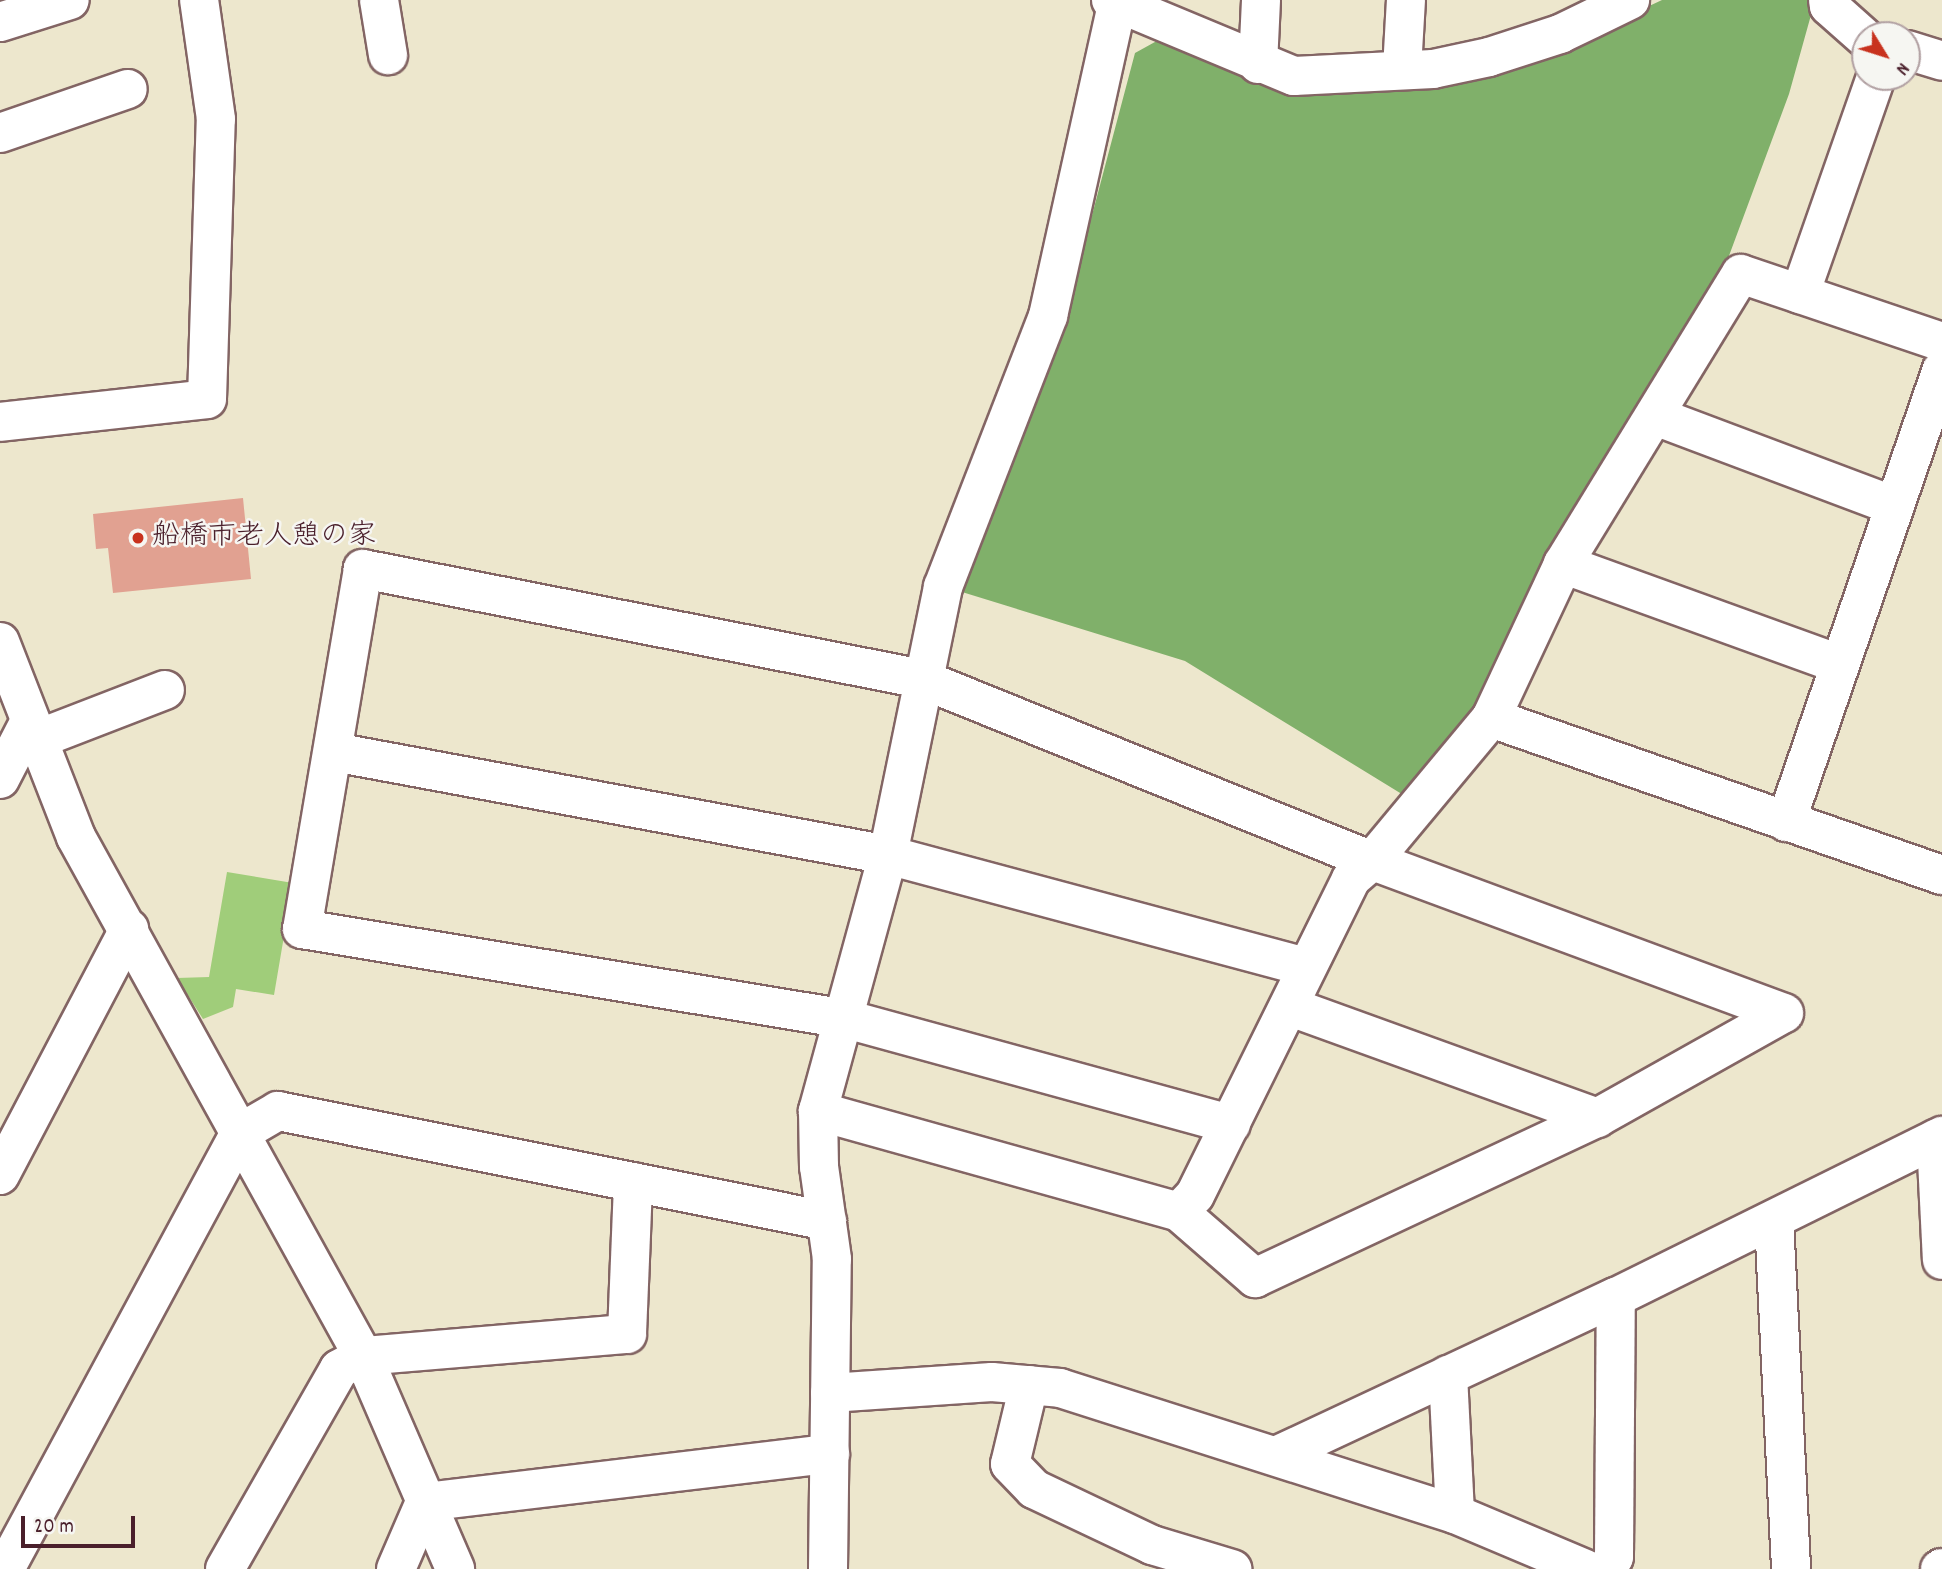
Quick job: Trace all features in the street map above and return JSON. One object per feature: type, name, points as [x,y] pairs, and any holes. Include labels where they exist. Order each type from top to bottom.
[{"type":"street","points":[[0,22],[70,0]]},
{"type":"street","points":[[0,422],[207,399],[216,119],[199,0]]},
{"type":"street","points":[[379,0],[388,55]]},
{"type":"street","points":[[1258,64],[1261,0]]},
{"type":"street","points":[[1402,69],[1406,0]]},
{"type":"street","points":[[828,1569],[832,1259],[818,1111],[846,1019],[888,855],[922,678],[943,587],[1048,316],[1116,1],[1258,64],[1294,75],[1402,69],[1489,57],[1560,34],[1630,0]]},
{"type":"street","points":[[1828,0],[1829,6],[1851,26]]},
{"type":"street","points":[[1921,54],[1942,61]]},
{"type":"street","points":[[0,133],[128,89]]},
{"type":"street","points":[[1800,294],[1871,91]]},
{"type":"street","points":[[1179,1212],[1195,1195],[1291,1007],[1306,967],[1352,879],[1372,861],[1491,718],[1563,564],[1741,274],[1942,342]]},
{"type":"street","points":[[1786,822],[1942,370]]},
{"type":"street","points":[[1655,416],[1895,506]]},
{"type":"street","points":[[1563,564],[1840,664]]},
{"type":"street","points":[[818,1111],[1179,1212],[1255,1278],[1597,1118],[1784,1013],[1372,861],[922,678],[363,569],[302,929],[846,1019],[1231,1124]]},
{"type":"street","points":[[0,642],[76,837],[363,1356],[455,1569]]},
{"type":"street","points":[[0,779],[34,730],[165,690]]},
{"type":"street","points":[[1491,718],[1786,822],[1939,865]]},
{"type":"street","points":[[334,752],[888,855],[1306,967]]},
{"type":"street","points":[[0,1175],[129,929]]},
{"type":"street","points":[[1291,1007],[1597,1118]]},
{"type":"street","points":[[5,1569],[240,1133],[278,1111],[827,1221]]},
{"type":"street","points":[[1278,1455],[1616,1297],[1939,1137],[1942,1260]]},
{"type":"street","points":[[225,1569],[339,1369],[363,1356],[626,1334],[633,1182]]},
{"type":"street","points":[[1774,1220],[1791,1569]]},
{"type":"street","points":[[1607,1569],[1614,1557],[1616,1297]]},
{"type":"street","points":[[1448,1376],[1455,1514]]},
{"type":"street","points":[[830,1394],[992,1382],[1060,1388],[1278,1455],[1455,1514],[1585,1569]]},
{"type":"street","points":[[1029,1385],[1010,1464],[1034,1489],[1151,1557],[1232,1569]]},
{"type":"street","points":[[425,1502],[830,1454]]},
{"type":"street","points":[[396,1569],[425,1502]]},
{"type":"green space","points":[[1662,0],[1808,0],[1811,15],[1789,94],[1723,272],[1479,712],[1405,796],[1185,661],[962,592],[1064,321],[1135,53],[1164,37],[1253,77],[1568,44]]},
{"type":"green space","points":[[227,872],[293,883],[274,995],[236,989],[233,1007],[203,1019],[177,978],[209,977]]},
{"type":"building","points":[[243,498],[251,579],[113,593],[108,548],[96,549],[93,514]]},
{"type":"place","name":"船橋市老人憩の家","points":[[138,538]]}]
